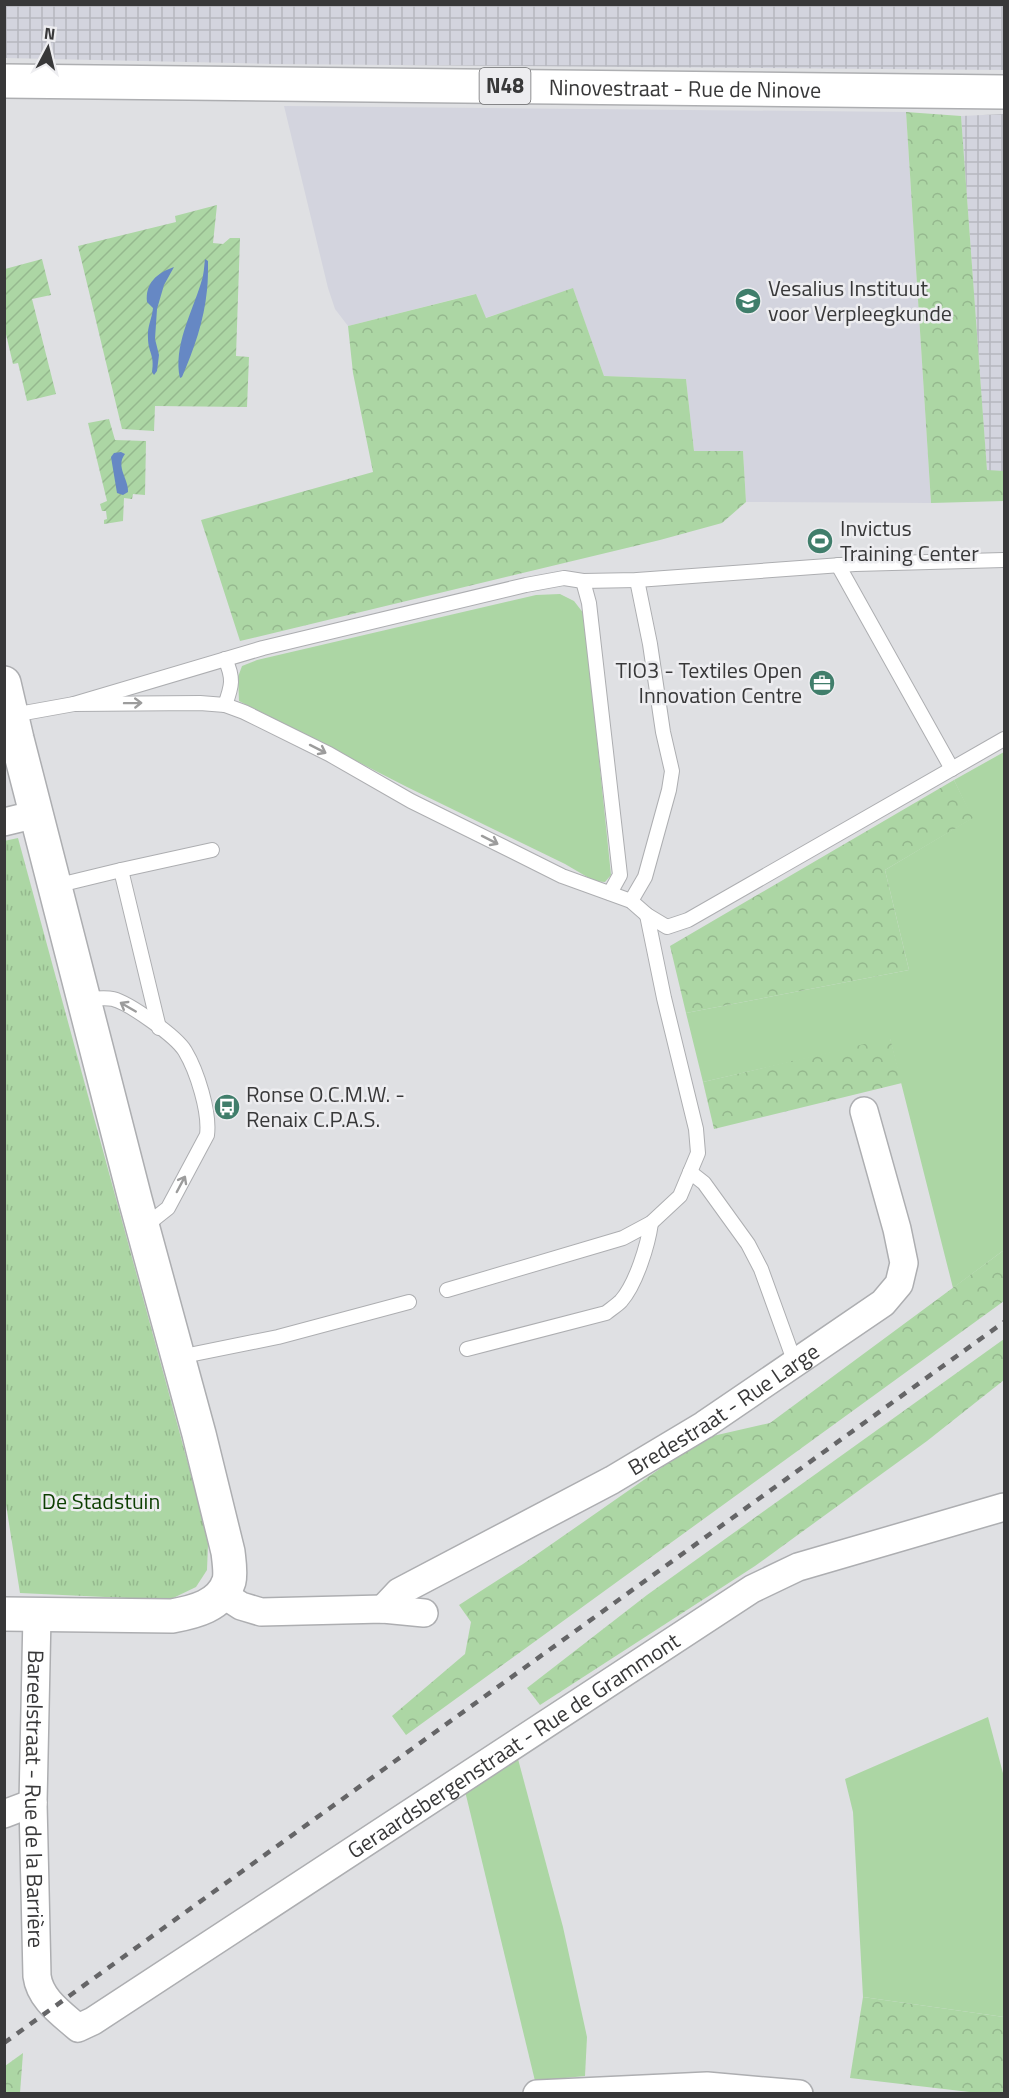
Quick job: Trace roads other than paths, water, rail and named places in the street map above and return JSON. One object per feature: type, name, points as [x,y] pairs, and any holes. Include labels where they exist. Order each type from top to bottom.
[{"type":"street","name":"Ninovestraat - Rue de Ninove","points":[[4,81],[1005,92]]},
{"type":"street","points":[[4,683],[228,1552],[229,1581],[218,1600],[193,1612],[172,1616],[4,1614]]},
{"type":"street","points":[[4,822],[37,814]]},
{"type":"street","name":"Bredestraat - Rue Large","points":[[383,1609],[399,1592],[612,1480],[704,1425],[883,1303],[899,1284],[904,1263],[897,1229],[864,1111]]},
{"type":"street","name":"Geraardsbergenstraat - Rue de Grammont","points":[[38,1983],[45,1997],[78,2028],[93,2021],[752,1588],[798,1567],[1005,1507]]},
{"type":"street","points":[[221,1593],[241,1605],[261,1612],[383,1609],[424,1613]]},
{"type":"street","name":"Bareelstraat - Rue de la Barrière","points":[[37,1615],[33,1803],[38,1983]]},
{"type":"street","points":[[4,1814],[33,1803]]},
{"type":"street","points":[[537,2094],[707,2086],[799,2094]]},
{"type":"lane","points":[[13,715],[74,704],[225,659],[526,585],[564,578],[583,581],[636,580],[838,565],[1005,560]]},
{"type":"lane","points":[[838,565],[952,769]]},
{"type":"lane","points":[[631,901],[645,877],[672,771],[663,732],[650,644],[636,580]]},
{"type":"lane","points":[[583,581],[589,603],[620,875],[606,892]]},
{"type":"lane","points":[[225,659],[232,674],[231,689],[225,705]]},
{"type":"lane","points":[[74,704],[201,703],[225,705],[244,711],[329,754],[411,801],[562,876],[631,901],[647,915],[668,927],[688,920],[1005,739]]},
{"type":"lane","points":[[56,886],[212,850]]},
{"type":"lane","points":[[121,870],[159,1028]]},
{"type":"lane","points":[[447,1290],[623,1238],[651,1223],[680,1196],[698,1153],[696,1129],[664,998],[647,915]]},
{"type":"lane","points":[[85,999],[111,998],[128,1005],[184,1050],[207,1110],[209,1123],[207,1135],[168,1208],[144,1227]]},
{"type":"lane","points":[[690,1172],[704,1183],[748,1244],[761,1269],[795,1363]]},
{"type":"lane","points":[[466,1349],[606,1313],[622,1300],[639,1268],[648,1242],[651,1223]]},
{"type":"lane","points":[[179,1357],[278,1337],[409,1302]]},
{"type":"water","points":[[205,259],[208,261],[208,276],[204,313],[180,378],[181,342],[202,280]]},
{"type":"water","points":[[174,267],[164,285],[157,309],[155,339],[159,355],[157,371],[154,375],[148,343],[153,308],[147,302],[148,289],[157,276]]},
{"type":"water","points":[[114,453],[125,454],[121,464],[128,487],[128,492],[123,495],[117,493],[111,457]]},
{"type":"railway","points":[[4,2043],[1004,1322]]},
{"type":"place","name":"Vesalius Instituut voor Verpleegkunde","points":[[748,301]]},
{"type":"place","name":"Invictus Training Center","points":[[820,541]]},
{"type":"place","name":"TIO3 - Textiles Open Innovation Centre","points":[[822,683]]},
{"type":"place","name":"Ronse O.C.M.W. - Renaix C.P.A.S.","points":[[227,1107]]},
{"type":"park label","name":"De Stadstuin","points":[[101,1501]]}]
